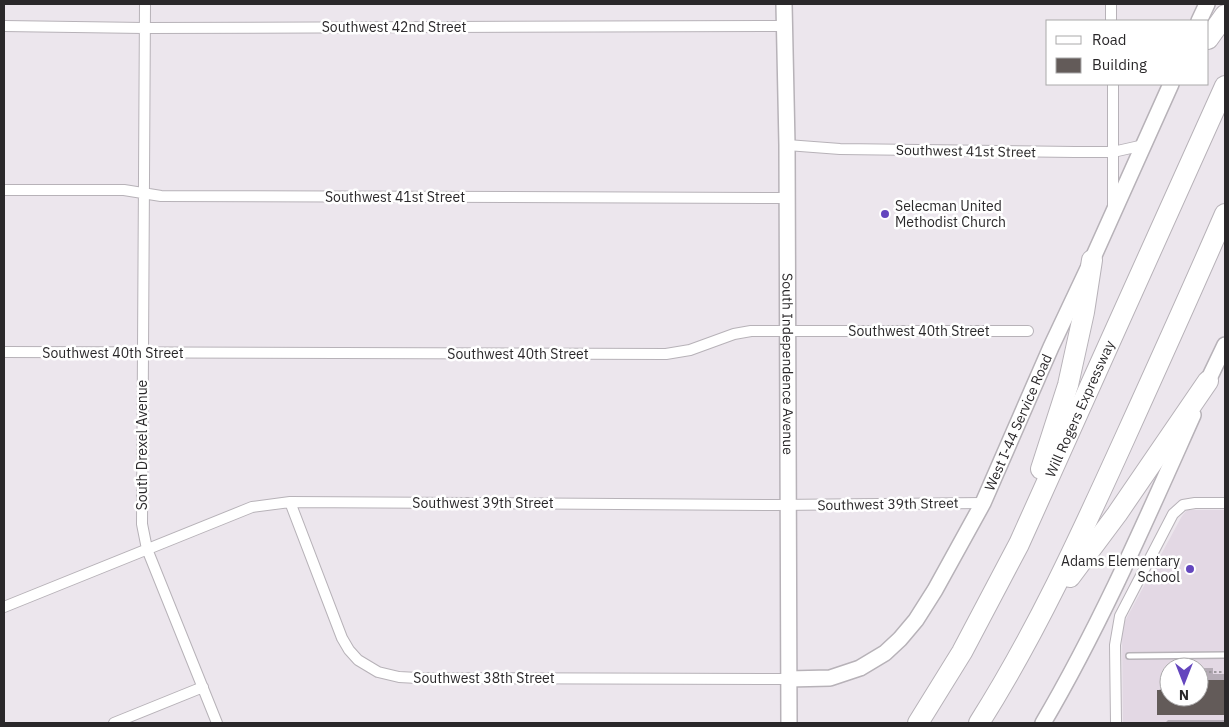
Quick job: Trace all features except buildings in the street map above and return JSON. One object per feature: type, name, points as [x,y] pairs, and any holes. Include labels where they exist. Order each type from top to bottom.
[{"type":"highway","points":[[1209,38],[1225,15]]},
{"type":"highway","name":"Will Rogers Expressway","points":[[918,723],[962,652],[1019,544],[1225,86]]},
{"type":"highway","points":[[979,723],[1042,615],[1094,508],[1225,214]]},
{"type":"highway","points":[[1019,544],[1068,385],[1084,312],[1092,260]]},
{"type":"highway","points":[[1042,615],[1117,514],[1208,380]]},
{"type":"street","name":"South Drexel Avenue","points":[[144,4],[142,516],[147,550],[217,723]]},
{"type":"street","name":"South Independence Avenue","points":[[784,4],[787,145],[788,723]]},
{"type":"street","points":[[1111,4],[1111,20]]},
{"type":"street","points":[[1199,20],[1207,4]]},
{"type":"street","name":"Southwest 42nd Street","points":[[4,26],[144,28],[784,26]]},
{"type":"street","points":[[1113,85],[1113,214]]},
{"type":"street","name":"West I-44 Service Road","points":[[788,679],[830,678],[847,673],[875,660],[886,652],[916,620],[983,503],[1051,347],[1171,85]]},
{"type":"street","name":"Southwest 41st Street","points":[[787,145],[840,149],[1113,152],[1144,145]]},
{"type":"street","name":"Southwest 41st Street","points":[[4,190],[124,190],[160,196],[787,198]]},
{"type":"street","name":"Southwest 40th Street","points":[[4,352],[666,354],[690,350],[734,334],[752,332],[1028,331]]},
{"type":"street","points":[[1043,723],[1069,679],[1121,576],[1225,345]]},
{"type":"street","name":"Southwest 39th Street","points":[[4,607],[252,507],[290,502],[788,505],[983,503]]},
{"type":"street","name":"Southwest 38th Street","points":[[290,502],[342,638],[358,660],[378,672],[399,677],[418,678],[788,679]]},
{"type":"street","points":[[1116,723],[1115,646],[1120,616],[1174,514],[1182,505],[1225,503]]},
{"type":"street","points":[[114,723],[203,687]]},
{"type":"lane","points":[[1129,656],[1225,655]]},
{"type":"path","points":[[1209,672],[1225,672]]},
{"type":"shaded area","name":"Adams Elementary School","points":[[1187,510],[1225,510],[1225,723],[1123,723],[1122,630],[1125,621]]},
{"type":"place","name":"Selecman United Methodist Church","points":[[885,214]]},
{"type":"place","name":"Adams Elementary School","points":[[1190,569]]}]
